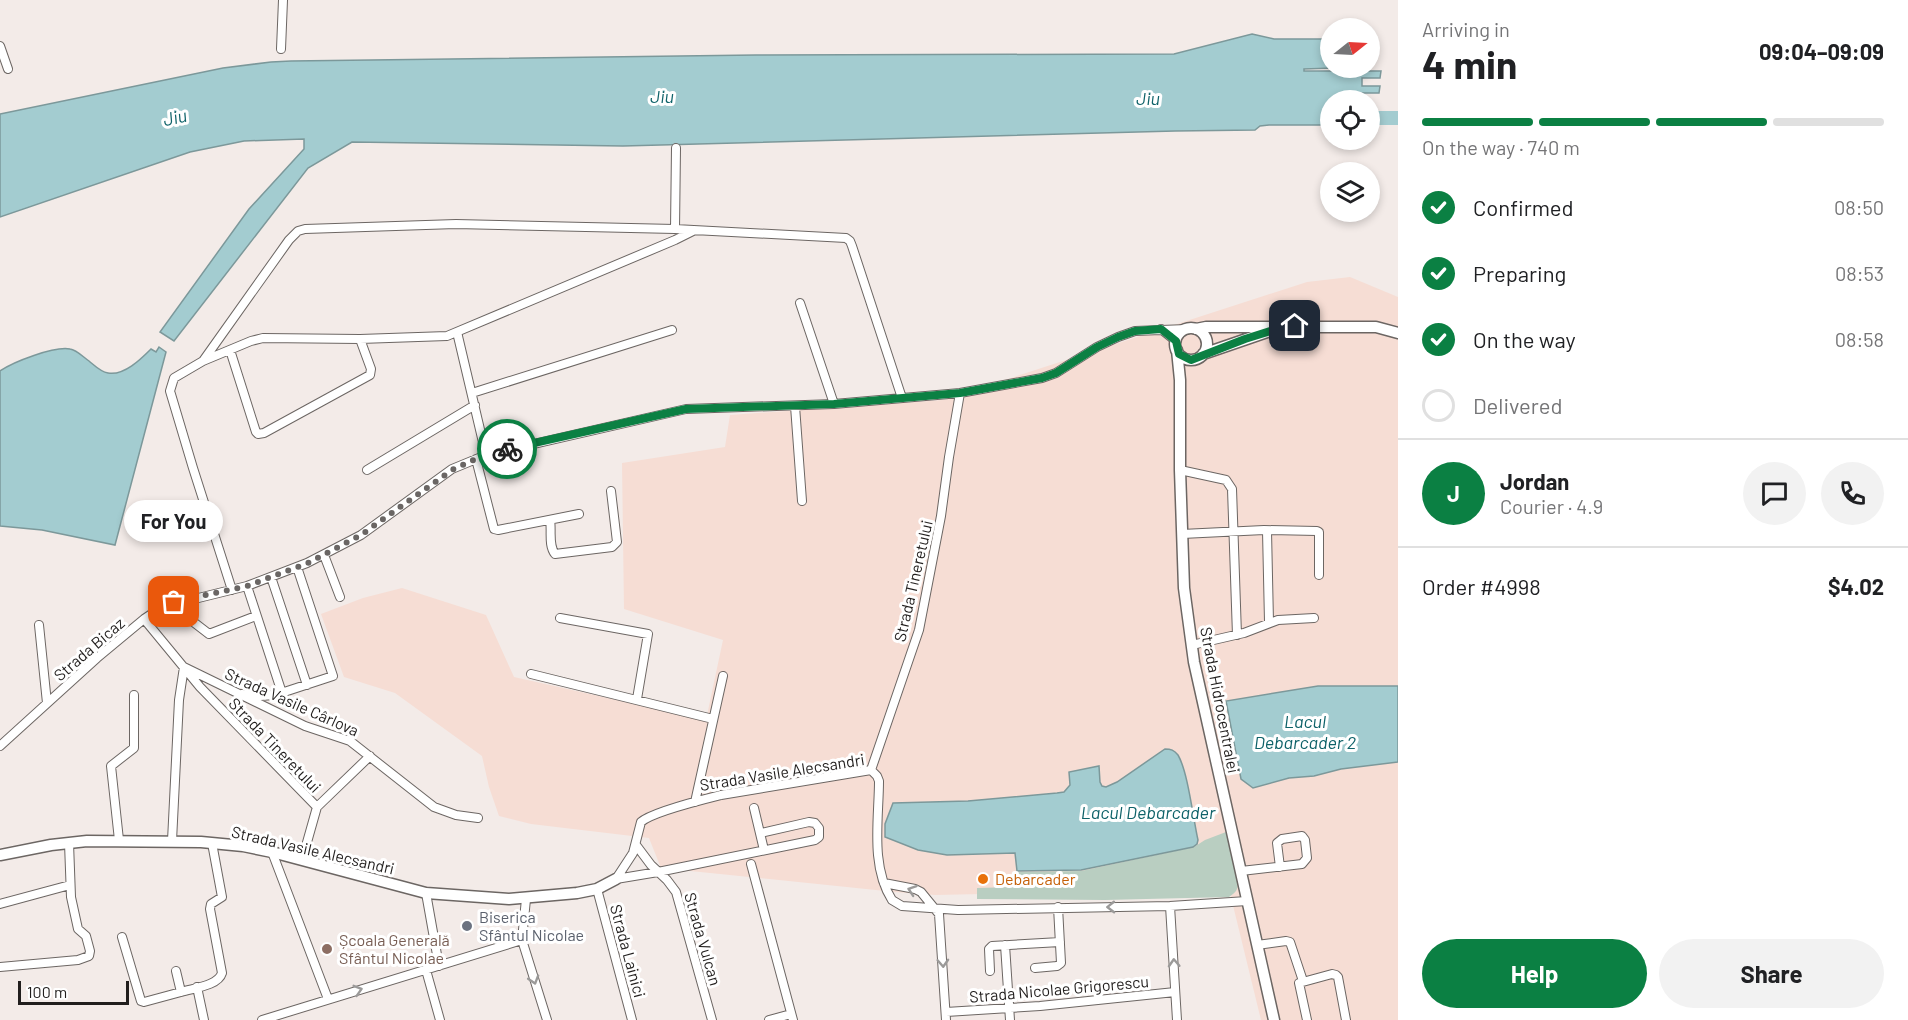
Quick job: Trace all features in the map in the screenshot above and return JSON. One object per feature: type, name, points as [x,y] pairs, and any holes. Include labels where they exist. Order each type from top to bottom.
[{"type":"street","points":[[281,49],[283,0]]},
{"type":"street","points":[[0,46],[8,69]]},
{"type":"street","points":[[675,229],[676,148]]},
{"type":"street","points":[[232,590],[170,391],[174,378],[202,361],[289,240],[298,231],[456,224],[675,229],[846,238],[852,246],[902,398]]},
{"type":"street","points":[[202,361],[263,338],[442,338],[694,230]]},
{"type":"street","points":[[800,303],[834,404]]},
{"type":"street","points":[[1176,346],[1180,333],[1206,327],[1376,327],[1398,333]]},
{"type":"street","points":[[1161,329],[1186,359],[1199,357],[1283,327]]},
{"type":"street","points":[[1180,380],[1199,357],[1207,342],[1203,334],[1191,329]]},
{"type":"street","name":"Strada Bicaz","points":[[0,746],[144,619],[162,607],[247,586],[324,555],[361,535],[452,470],[486,454],[672,411],[834,404],[960,393],[1042,378],[1056,373],[1097,347],[1135,331],[1191,329]]},
{"type":"street","points":[[472,393],[672,330]]},
{"type":"street","points":[[457,332],[486,454]]},
{"type":"street","points":[[230,350],[258,434],[264,433],[370,375],[371,369],[360,339]]},
{"type":"street","name":"Strada Hidrocentralei","points":[[1176,346],[1180,380],[1184,588],[1192,645],[1211,742],[1274,1020]]},
{"type":"street","name":"Strada Tineretului","points":[[871,770],[919,630],[941,516],[960,393]]},
{"type":"street","points":[[367,470],[475,405]]},
{"type":"street","points":[[795,406],[802,501]]},
{"type":"street","points":[[476,459],[494,529],[579,514]]},
{"type":"street","points":[[1180,470],[1226,480],[1232,489],[1237,635]]},
{"type":"street","points":[[550,520],[551,547],[555,554],[612,547],[616,542],[611,491]]},
{"type":"street","points":[[1267,531],[1269,622]]},
{"type":"street","points":[[1182,534],[1319,532],[1319,575]]},
{"type":"street","points":[[324,555],[340,597]]},
{"type":"street","points":[[234,693],[260,696],[282,693],[333,676],[297,567]]},
{"type":"street","points":[[271,577],[307,685]]},
{"type":"street","points":[[247,586],[282,693]]},
{"type":"street","points":[[170,604],[209,634],[256,616]]},
{"type":"street","points":[[560,618],[648,634],[637,699]]},
{"type":"street","points":[[1192,645],[1237,635],[1278,620],[1314,618]]},
{"type":"street","name":"Strada Tineretului","points":[[144,619],[200,687],[317,807]]},
{"type":"street","points":[[39,625],[47,704]]},
{"type":"street","points":[[172,841],[179,700],[184,667]]},
{"type":"street","name":"Strada Vasile Cârlova","points":[[184,667],[305,726],[350,741],[434,807],[478,818]]},
{"type":"street","points":[[531,674],[713,719]]},
{"type":"street","points":[[695,802],[723,676]]},
{"type":"street","points":[[119,840],[111,766],[134,748],[134,695]]},
{"type":"street","name":"Strada Tineretului","points":[[302,860],[317,807],[370,756]]},
{"type":"street","name":"Strada Vasile Alecsandri","points":[[616,879],[631,858],[643,820],[721,795],[871,770],[879,781],[879,856],[884,883]]},
{"type":"street","points":[[754,808],[764,850]]},
{"type":"street","name":"Strada Vasile Alecsandri","points":[[0,855],[69,843],[119,840],[212,843],[272,852],[426,893],[526,899],[597,889],[616,879],[815,840],[819,837],[819,828],[815,823],[809,822],[760,833]]},
{"type":"street","points":[[1241,871],[1280,867],[1302,864],[1307,858],[1305,840],[1302,836],[1282,839],[1277,843],[1280,867]]},
{"type":"street","points":[[0,967],[78,960],[88,956],[90,951],[86,936],[78,929],[70,885],[69,843]]},
{"type":"street","points":[[122,937],[141,1001],[220,980],[222,973],[210,909],[211,904],[222,897],[212,843]]},
{"type":"street","points":[[636,845],[658,872]]},
{"type":"street","points":[[272,852],[328,999]]},
{"type":"street","points":[[751,864],[792,1017],[769,1020]]},
{"type":"street","name":"Strada Vulcan","points":[[658,872],[678,896],[712,1020]]},
{"type":"street","points":[[946,1016],[941,919],[934,908],[921,892],[884,883],[888,895],[902,906],[934,908],[958,910],[1170,906],[1247,901]]},
{"type":"street","points":[[0,904],[70,885]]},
{"type":"street","name":"Strada Lainici","points":[[597,889],[632,1020]]},
{"type":"street","points":[[426,893],[439,966]]},
{"type":"street","points":[[526,899],[522,940],[547,1020]]},
{"type":"street","points":[[1170,906],[1177,1020]]},
{"type":"street","points":[[1035,968],[1061,963],[1058,907]]},
{"type":"street","points":[[262,1020],[522,940]]},
{"type":"street","points":[[990,970],[990,947],[1060,942]]},
{"type":"street","points":[[1257,945],[1290,942],[1303,981]]},
{"type":"street","points":[[1005,945],[1010,1020]]},
{"type":"street","points":[[426,970],[440,1020]]},
{"type":"street","points":[[176,971],[181,992]]},
{"type":"street","points":[[1307,1020],[1299,983],[1332,974],[1338,977],[1346,1020]]},
{"type":"street","points":[[197,987],[204,1020]]},
{"type":"street","name":"Strada Nicolae Grigorescu","points":[[946,1016],[1175,992]]},
{"type":"shaded area","points":[[1350,277],[1398,297],[1398,1020],[1261,1020],[1229,889],[935,895],[895,892],[661,868],[649,838],[531,824],[499,816],[482,756],[395,693],[344,677],[321,614],[363,598],[402,588],[486,615],[514,677],[706,720],[723,640],[624,609],[622,463],[725,447],[730,415],[943,400],[1307,282]]},
{"type":"green space","points":[[1226,832],[1238,882],[1236,891],[1229,897],[1105,900],[977,899],[977,888],[1013,887],[1012,872],[1081,871],[1194,847]]},
{"type":"water","points":[[1252,34],[1274,39],[1320,39],[1320,68],[1304,69],[1304,71],[1320,71],[1320,78],[1362,78],[1362,86],[1380,86],[1379,90],[1320,90],[1320,125],[1269,125],[1260,126],[1255,130],[623,146],[352,142],[308,168],[174,341],[160,332],[249,209],[304,149],[304,139],[244,141],[190,152],[0,217],[0,114],[223,68],[291,61],[756,55],[1174,54]]},
{"type":"water","points":[[159,347],[166,352],[115,545],[42,530],[0,526],[0,371],[34,356],[54,350],[70,349],[100,370],[114,373],[132,366],[151,349],[156,352]]},
{"type":"water","name":"Lacul Debarcader 2","points":[[1318,686],[1398,686],[1398,762],[1289,778],[1253,788],[1241,779],[1226,701]]},
{"type":"water","name":"Lacul Debarcader","points":[[1165,749],[1172,750],[1178,755],[1185,772],[1198,840],[1193,847],[1081,870],[1017,871],[1015,853],[947,855],[918,850],[885,837],[885,824],[893,803],[968,801],[1064,792],[1070,785],[1069,772],[1099,766],[1100,782],[1106,787]]},
{"type":"waterway","name":"Jiu","points":[[1380,118],[1398,118]]},
{"type":"way so far","points":[[174,602],[247,586],[308,563],[361,535],[458,466],[486,454],[507,449]]},
{"type":"place","name":"For You","points":[[174,602]]},
{"type":"place","name":"Debarcader","points":[[983,879]]},
{"type":"place","name":"Biserica Sfântul Nicolae","points":[[467,926]]},
{"type":"place","name":"Școala Generală Sfântul Nicolae","points":[[327,949]]},
{"type":"route","points":[[507,449],[686,409],[834,404],[960,393],[1042,378],[1056,373],[1097,347],[1135,331],[1161,329],[1176,341],[1179,354],[1191,360],[1245,339],[1283,327],[1295,326]]}]
